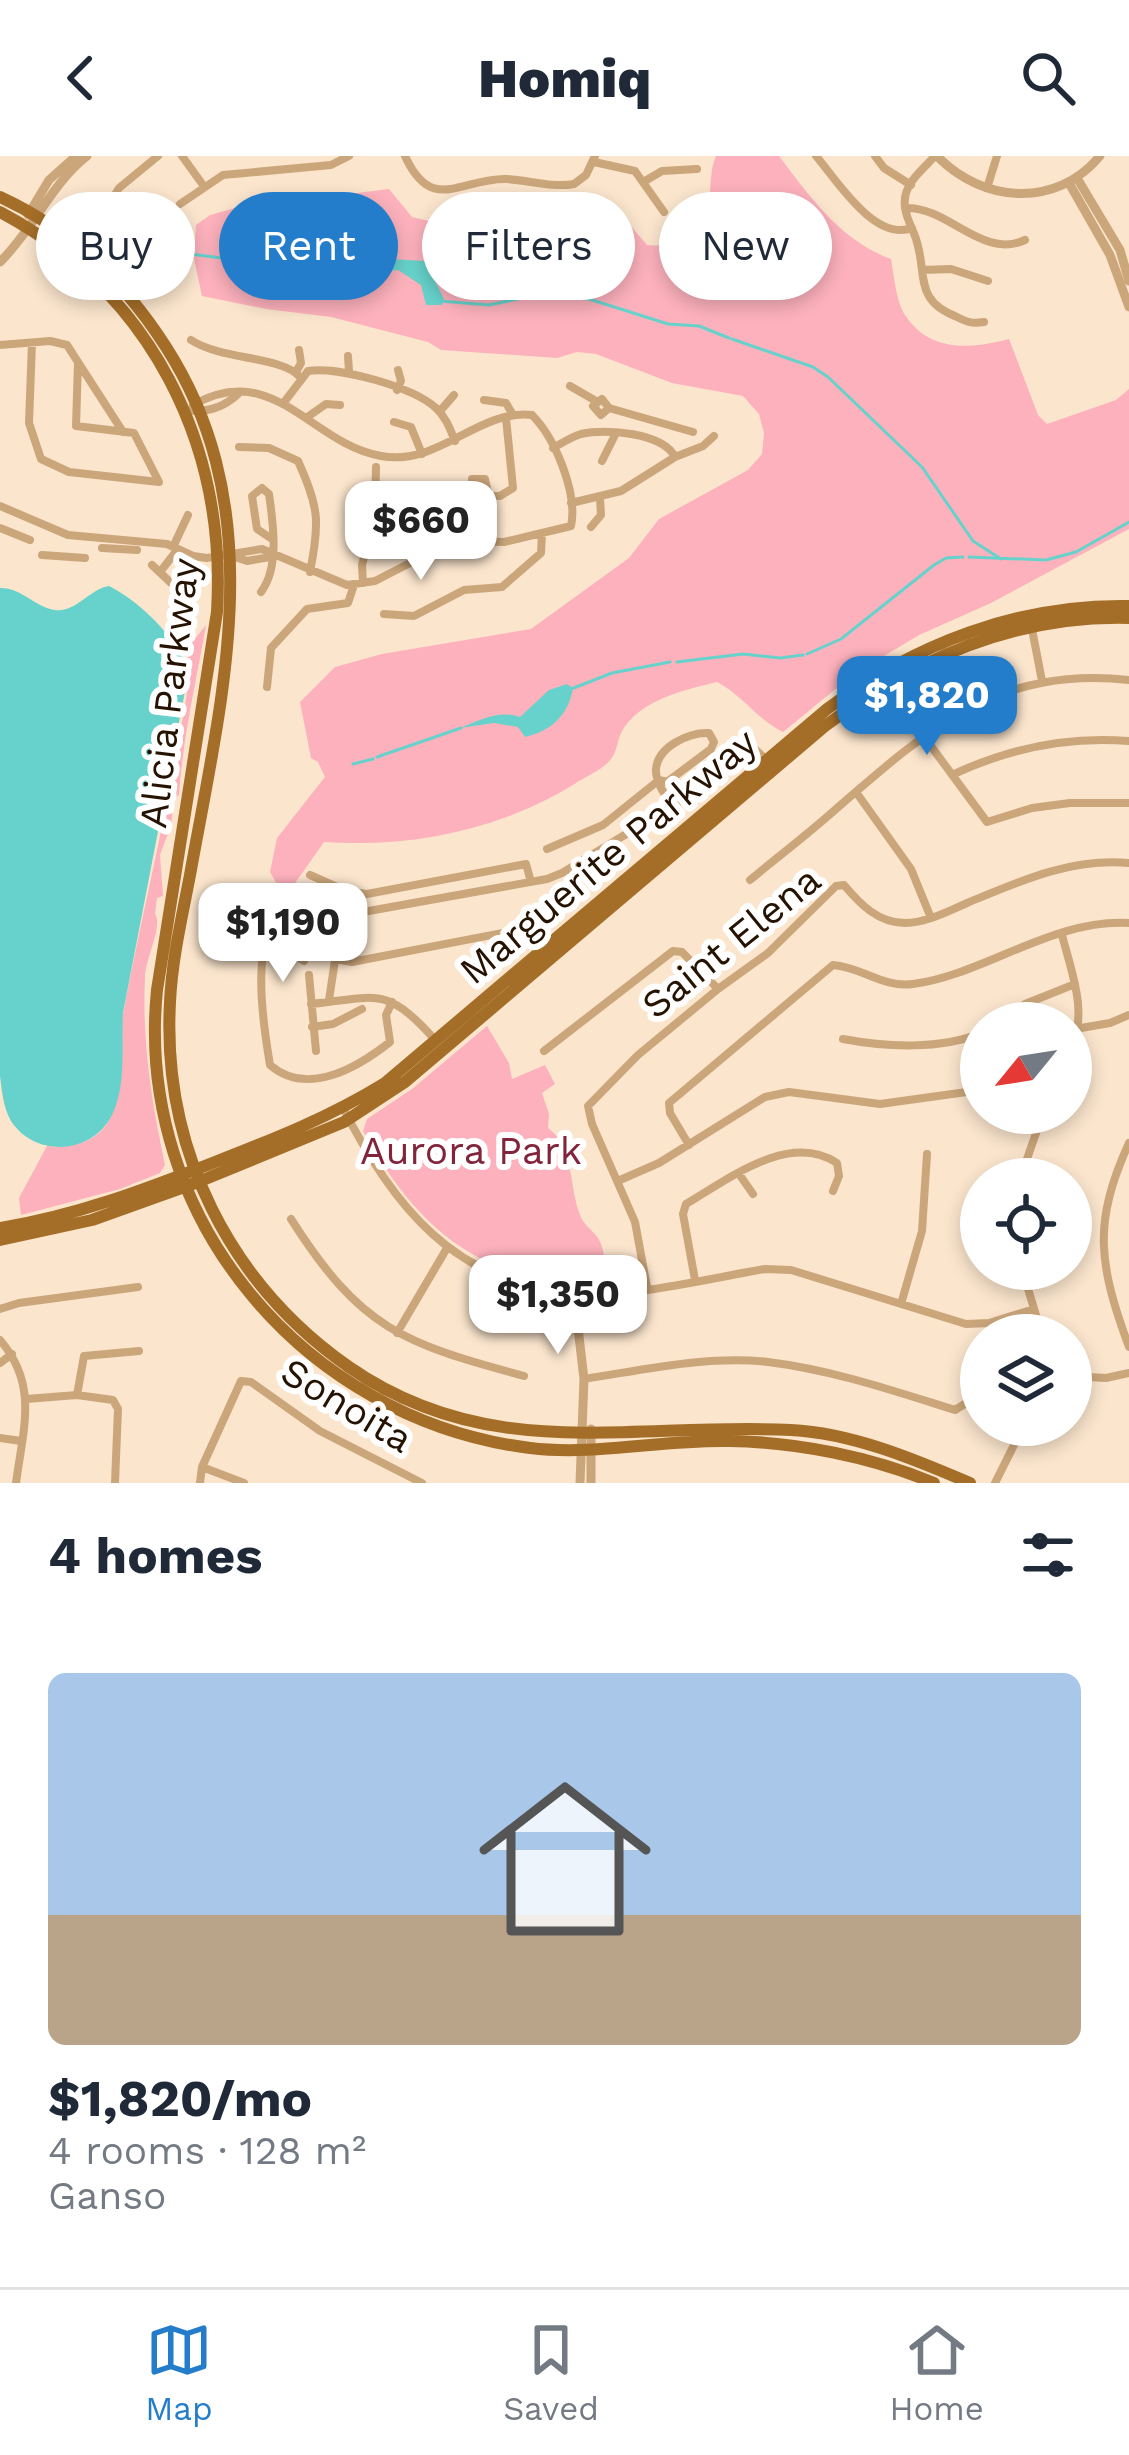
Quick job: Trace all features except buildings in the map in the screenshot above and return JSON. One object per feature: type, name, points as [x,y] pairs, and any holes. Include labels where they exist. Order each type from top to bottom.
[{"type":"main road","name":"Alicia Parkway","points":[[0,197],[34,214],[80,247],[116,281],[154,328],[195,408],[225,556],[230,634],[170,1004],[174,1091],[190,1179],[252,1273],[297,1324],[351,1368],[404,1397],[461,1419],[588,1441],[730,1441],[826,1452],[934,1483]]},
{"type":"main road","name":"Alicia Parkway","points":[[0,212],[77,266],[120,308],[195,408]]},
{"type":"main road","name":"Marguerite Parkway","points":[[0,1240],[92,1220],[393,1091],[771,764],[827,709],[890,667],[957,636],[1129,606]]},
{"type":"main road","name":"Marguerite Parkway","points":[[1031,621],[1129,617]]},
{"type":"main road","name":"Marguerite Parkway","points":[[0,1228],[190,1179]]},
{"type":"main road","name":"Alicia Parkway","points":[[588,1441],[661,1430],[796,1430],[859,1443],[970,1483]]},
{"type":"street","points":[[0,262],[76,156]]},
{"type":"street","points":[[57,180],[87,156]]},
{"type":"street","points":[[116,192],[158,156]]},
{"type":"street","points":[[182,156],[203,185]]},
{"type":"street","points":[[195,192],[223,175],[331,166],[350,156]]},
{"type":"street","points":[[405,156],[422,182],[447,191],[505,179],[567,186],[580,181],[595,159],[625,166],[645,181],[659,204]]},
{"type":"street","points":[[816,156],[876,224],[894,232],[912,228]]},
{"type":"street","points":[[875,156],[884,168],[911,184]]},
{"type":"street","points":[[984,322],[972,324],[935,306],[922,282],[905,208],[911,184],[936,156],[986,190],[1032,193],[1073,180],[1100,156]]},
{"type":"street","points":[[986,190],[997,156]]},
{"type":"street","points":[[645,181],[662,170],[697,169]]},
{"type":"street","points":[[1073,180],[1120,250],[1129,281]]},
{"type":"street","points":[[905,208],[924,209],[1011,245],[1025,240]]},
{"type":"street","points":[[1102,227],[1129,307]]},
{"type":"street","points":[[922,270],[951,269],[988,281]]},
{"type":"street","points":[[191,340],[235,358],[284,366],[298,375]]},
{"type":"street","points":[[32,343],[28,423],[41,459],[68,472],[155,483],[161,479],[134,433],[76,426],[78,363]]},
{"type":"street","points":[[0,345],[67,345],[126,433]]},
{"type":"street","points":[[285,401],[298,375],[299,350]]},
{"type":"street","points":[[348,356],[349,371]]},
{"type":"street","points":[[298,375],[322,368],[349,371],[428,401],[440,411],[455,442]]},
{"type":"street","points":[[397,390],[398,370]]},
{"type":"street","points":[[570,386],[596,401],[605,400],[609,408],[692,432]]},
{"type":"street","points":[[0,506],[68,535],[120,538],[194,556],[247,560],[271,556],[358,584],[393,573],[446,545],[504,542],[571,526],[571,502],[553,448],[538,419],[527,413],[422,454],[383,457],[361,452],[285,401],[238,394],[195,408]]},
{"type":"street","points":[[440,411],[454,395]]},
{"type":"street","points":[[484,400],[506,403],[514,484],[500,496],[488,493]]},
{"type":"street","points":[[306,418],[326,404],[340,405]]},
{"type":"street","points":[[638,437],[645,417]]},
{"type":"street","points":[[394,422],[410,427],[422,454]]},
{"type":"street","points":[[665,445],[672,425]]},
{"type":"street","points":[[553,448],[583,434],[616,433],[665,445],[675,458]]},
{"type":"street","points":[[602,461],[616,433]]},
{"type":"street","points":[[571,502],[600,498],[635,484],[714,436]]},
{"type":"street","points":[[239,447],[269,448],[298,461],[316,502],[319,528],[310,572]]},
{"type":"street","points":[[267,687],[271,648],[307,609],[348,603],[358,584],[375,514],[376,466]]},
{"type":"street","points":[[261,592],[268,583],[272,539],[269,494],[262,488],[252,496],[257,529],[272,539]]},
{"type":"street","points":[[591,527],[601,515],[600,498]]},
{"type":"street","points":[[186,596],[156,568],[176,548],[188,515]]},
{"type":"street","points":[[13,535],[22,517]]},
{"type":"street","points":[[0,528],[31,540]]},
{"type":"street","points":[[384,614],[413,616],[464,590],[502,587],[541,553],[542,534]]},
{"type":"street","points":[[65,557],[68,535]]},
{"type":"street","points":[[118,550],[120,538]]},
{"type":"street","points":[[102,548],[136,550]]},
{"type":"street","points":[[42,555],[85,558]]},
{"type":"street","points":[[1031,621],[1042,681]]},
{"type":"street","points":[[750,880],[922,734],[994,697],[1042,681],[1129,680]]},
{"type":"street","points":[[548,849],[603,826],[659,781],[667,782],[711,749],[713,737],[705,732],[674,742],[657,765],[659,781],[672,806]]},
{"type":"street","points":[[922,734],[987,822],[1070,802],[1129,803]]},
{"type":"street","points":[[392,1002],[386,1016],[390,1042],[331,1076],[309,1082],[269,1065],[262,1019],[263,935],[280,892],[287,890],[321,911],[342,914],[531,882],[562,873],[672,806],[745,740],[771,764]]},
{"type":"street","points":[[952,776],[994,758],[1048,744],[1129,741]]},
{"type":"street","points":[[856,792],[910,869],[931,918]]},
{"type":"street","points":[[603,826],[614,842]]},
{"type":"street","name":"Saint Elena","points":[[620,1180],[592,1124],[589,1106],[638,1055],[768,953],[836,886],[844,885],[881,918],[905,923],[931,918],[1051,870],[1077,864],[1129,863]]},
{"type":"street","points":[[310,874],[346,891],[367,894],[526,864],[531,882]]},
{"type":"street","points":[[367,894],[369,911]]},
{"type":"street","points":[[329,1000],[342,914]]},
{"type":"street","points":[[335,958],[352,962],[482,938],[529,928],[543,917]]},
{"type":"street","points":[[688,1145],[670,1114],[669,1103],[833,965],[896,985],[919,983],[1095,924],[1129,923]]},
{"type":"street","points":[[1062,934],[1077,1002]]},
{"type":"street","points":[[263,935],[304,962]]},
{"type":"street","points":[[544,1052],[674,951],[682,952],[718,988]]},
{"type":"street","points":[[309,975],[316,1051]]},
{"type":"street","points":[[1030,1002],[1075,984]]},
{"type":"street","points":[[311,1004],[364,995],[392,1002],[410,1013],[440,1046]]},
{"type":"street","points":[[312,1027],[333,1024],[362,1009]]},
{"type":"street","points":[[1092,1026],[1129,1015]]},
{"type":"street","points":[[843,1039],[921,1044],[960,1037]]},
{"type":"street","points":[[647,1287],[635,1222],[620,1180],[765,1097],[789,1092],[880,1104],[960,1093]]},
{"type":"street","points":[[346,1113],[408,1214],[447,1248],[505,1277],[574,1294],[791,1270],[960,1322]]},
{"type":"street","points":[[1129,1143],[1112,1181],[1102,1226],[1107,1286],[1129,1347]]},
{"type":"street","points":[[695,1280],[683,1214],[686,1204],[786,1153],[838,1162],[833,1191]]},
{"type":"street","points":[[901,1304],[922,1231],[927,1154]]},
{"type":"street","points":[[739,1174],[753,1194]]},
{"type":"street","points":[[292,1219],[321,1265],[374,1319],[426,1348],[524,1376]]},
{"type":"street","points":[[398,1334],[447,1248]]},
{"type":"street","points":[[0,1309],[138,1287]]},
{"type":"street","points":[[1028,1290],[1036,1314]]},
{"type":"street","points":[[574,1294],[591,1483]]},
{"type":"street","points":[[1018,1314],[1034,1309]]},
{"type":"street","points":[[0,1340],[22,1372],[26,1399],[16,1483]]},
{"type":"street","points":[[77,1395],[84,1356],[139,1351]]},
{"type":"street","points":[[0,1363],[12,1354]]},
{"type":"street","points":[[584,1379],[682,1364],[764,1361],[840,1375],[956,1410],[960,1407]]},
{"type":"street","points":[[1092,1377],[1129,1372]]},
{"type":"street","name":"Sonoita","points":[[202,1467],[241,1381],[251,1382],[320,1431],[422,1483]]},
{"type":"street","points":[[26,1399],[77,1395],[117,1404],[115,1483]]},
{"type":"street","points":[[0,1438],[21,1441]]},
{"type":"street","points":[[580,1483],[588,1441]]},
{"type":"street","points":[[994,1483],[1013,1446]]},
{"type":"street","points":[[200,1483],[202,1467],[244,1483]]},
{"type":"green space","points":[[716,156],[779,156],[807,192],[709,192]]},
{"type":"green space","points":[[398,200],[412,217],[422,219],[422,300],[635,300],[635,231],[647,245],[657,245],[659,300],[832,300],[832,219],[857,241],[891,259],[902,309],[926,336],[966,346],[1009,339],[1038,415],[1047,424],[1116,400],[1129,389],[1129,529],[991,603],[919,635],[854,674],[783,732],[717,682],[690,689],[639,712],[621,733],[608,763],[545,801],[453,833],[389,842],[324,842],[293,886],[278,886],[270,872],[277,838],[325,777],[311,758],[300,702],[335,667],[382,654],[531,629],[629,558],[659,519],[748,470],[762,454],[764,433],[759,414],[743,396],[672,383],[596,354],[577,352],[557,358],[441,350],[428,342],[331,317],[222,300],[398,300]]},
{"type":"green space","points":[[219,212],[219,299],[202,296],[195,264],[196,225]]},
{"type":"green space","points":[[206,625],[179,795],[160,855],[163,896],[157,898],[157,926],[145,976],[149,1070],[165,1165],[160,1173],[120,1189],[21,1215],[19,1198],[47,1146],[75,1145],[92,1138],[105,1126],[115,1104],[124,1009],[185,704],[186,650]]},
{"type":"green space","name":"Aurora Park","points":[[487,1026],[509,1063],[512,1079],[545,1065],[555,1084],[542,1093],[548,1128],[567,1156],[582,1219],[601,1243],[606,1286],[533,1278],[477,1257],[453,1242],[412,1204],[363,1131],[367,1119],[412,1089]]},
{"type":"water","points":[[398,259],[422,261],[422,289],[398,270]]},
{"type":"water","points":[[109,586],[140,607],[168,636],[183,659],[186,686],[123,1013],[117,1103],[103,1128],[91,1138],[63,1147],[48,1146],[21,1133],[11,1121],[0,1076],[0,588],[63,610]]},
{"type":"water","points":[[567,684],[573,688],[562,714],[534,734],[525,737],[518,727],[494,723],[460,728],[497,715],[520,717],[549,690]]},
{"type":"waterway","points":[[195,255],[219,258]]},
{"type":"waterway","points":[[440,301],[489,305],[542,294],[589,299],[729,338]]},
{"type":"waterway","points":[[732,339],[813,367],[828,377],[922,467],[973,541],[1001,559]]},
{"type":"waterway","points":[[969,557],[1046,560],[1076,552],[1129,522]]},
{"type":"waterway","points":[[807,654],[841,639],[934,565],[963,557]]},
{"type":"waterway","points":[[677,662],[743,654],[803,655]]},
{"type":"waterway","points":[[571,689],[612,673],[670,662]]},
{"type":"waterway","points":[[377,757],[461,728]]},
{"type":"waterway","points":[[353,764],[373,759]]}]
